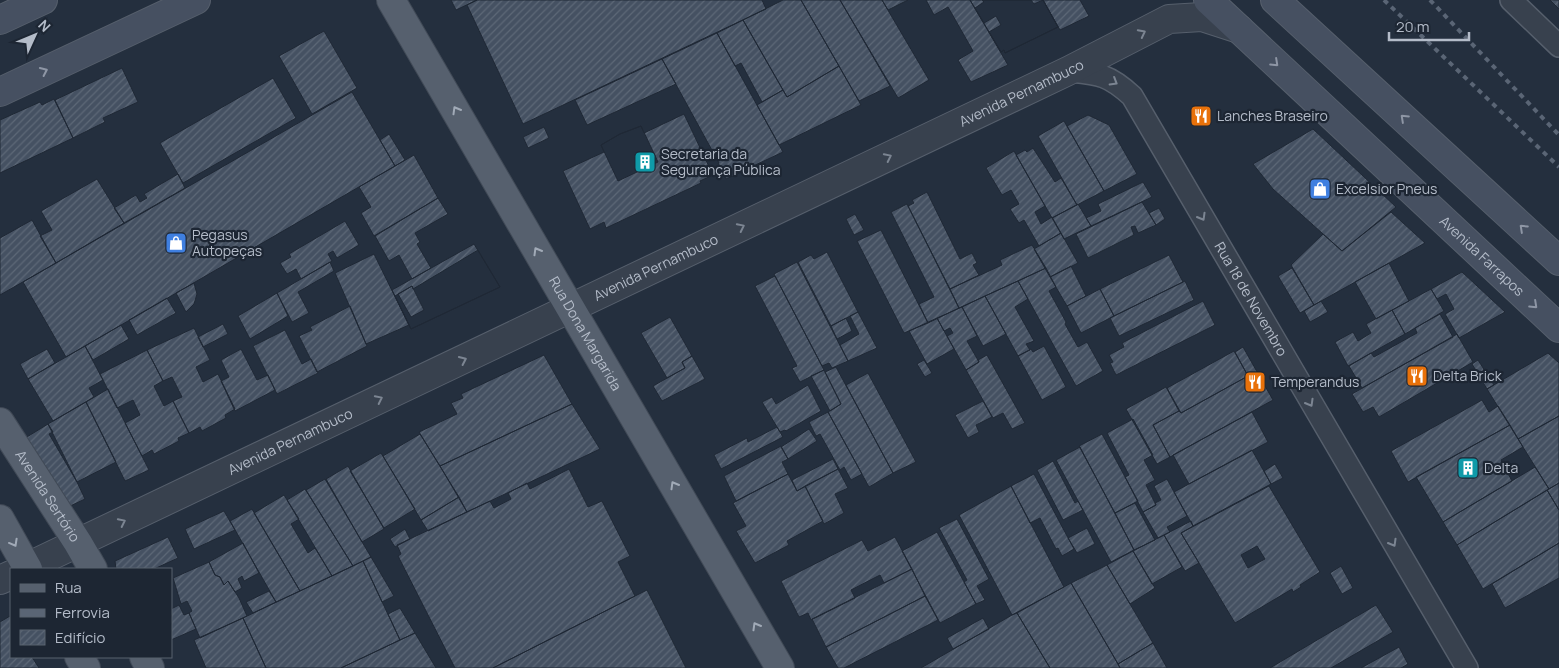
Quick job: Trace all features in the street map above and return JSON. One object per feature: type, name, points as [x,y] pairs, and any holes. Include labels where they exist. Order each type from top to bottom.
[{"type":"main road","points":[[0,20],[43,0]]},
{"type":"main road","points":[[0,92],[196,0]]},
{"type":"main road","name":"Rua Dona Margarida","points":[[392,0],[780,668]]},
{"type":"main road","name":"Avenida Farrapos","points":[[1208,0],[1559,328]]},
{"type":"main road","points":[[1275,0],[1559,262]]},
{"type":"main road","name":"Avenida Sertório","points":[[0,422],[92,568]]},
{"type":"main road","points":[[0,519],[21,568]]},
{"type":"street","points":[[1511,0],[1559,46]]},
{"type":"street","name":"Avenida Pernambuco","points":[[26,568],[1068,71],[1169,19],[1202,17],[1239,29]]},
{"type":"street","name":"Rua 18 de Novembro","points":[[1068,71],[1095,73],[1116,82],[1132,96],[1466,668]]},
{"type":"building","points":[[451,0],[477,0],[456,10]]},
{"type":"building","points":[[477,0],[762,0],[766,9],[523,124],[467,5]]},
{"type":"building","points":[[783,0],[801,0],[839,66],[787,97],[743,20]]},
{"type":"building","points":[[801,0],[840,0],[890,86],[859,101]]},
{"type":"building","points":[[840,0],[882,0],[929,80],[898,98]]},
{"type":"building","points":[[882,0],[908,0],[888,10]]},
{"type":"building","points":[[926,0],[970,0],[1008,65],[971,82],[958,60],[973,51],[948,7],[934,15]]},
{"type":"building","points":[[970,0],[1043,0],[1058,27],[1005,53],[1004,50],[1001,52]]},
{"type":"building","points":[[982,0],[1031,0],[1034,4],[1043,0],[1058,27],[1005,53],[1004,50],[1001,52],[989,32],[1001,25],[996,16],[984,23],[975,8],[984,2]]},
{"type":"building","points":[[1043,0],[1080,0],[1089,16],[1060,30]]},
{"type":"building","points":[[1550,0],[1559,0],[1559,9]]},
{"type":"building","points":[[743,20],[783,90],[762,102],[741,63],[735,66],[717,33]]},
{"type":"building","points":[[324,31],[357,88],[312,114],[279,56]]},
{"type":"building","points":[[717,33],[783,152],[749,168],[747,164],[742,166],[744,171],[726,179],[662,59]]},
{"type":"building","points":[[662,59],[676,84],[587,125],[575,100]]},
{"type":"building","points":[[839,66],[861,105],[779,145],[757,105],[783,90],[787,97]]},
{"type":"building","points":[[122,68],[138,102],[103,118],[105,122],[73,138],[55,100]]},
{"type":"building","points":[[273,78],[296,118],[183,183],[160,143]]},
{"type":"building","name":"Pegasus Autopeças","points":[[352,92],[395,166],[66,357],[23,282]]},
{"type":"building","points":[[54,99],[73,138],[0,173],[0,120],[40,102],[42,105]]},
{"type":"building","name":"Secretaria da Segurança Pública","points":[[684,114],[713,175],[700,181],[701,183],[606,228],[604,222],[590,229],[563,171],[604,152],[601,145],[620,134],[641,126],[644,133]]},
{"type":"building","points":[[1088,115],[1109,125],[1137,174],[1104,191],[1067,126]]},
{"type":"building","points":[[1064,121],[1104,191],[1077,205],[1038,136]]},
{"type":"building","points":[[641,126],[658,162],[618,181],[601,145],[620,134]]},
{"type":"building","points":[[544,127],[549,138],[528,148],[523,137]]},
{"type":"building","points":[[1313,129],[1396,207],[1342,251],[1273,189],[1253,164]]},
{"type":"building","points":[[389,134],[405,160],[395,166],[380,140]]},
{"type":"building","points":[[1033,148],[1055,182],[1061,178],[1077,205],[1052,218],[1016,155]]},
{"type":"building","points":[[1014,151],[1045,206],[1035,212],[1041,224],[1052,217],[1061,233],[1039,246],[1024,220],[1019,223],[1010,209],[1019,204],[1011,190],[1002,195],[986,168]]},
{"type":"building","points":[[414,155],[438,198],[374,236],[361,213],[371,207],[359,187]]},
{"type":"building","points":[[178,174],[185,188],[124,223],[114,208],[136,195],[140,202],[147,198],[144,194]]},
{"type":"building","points":[[97,179],[124,223],[56,263],[40,236],[52,230],[41,211]]},
{"type":"building","points":[[1143,182],[1152,197],[1091,226],[1086,218],[1101,211],[1098,204]]},
{"type":"building","points":[[927,192],[960,259],[972,253],[977,263],[973,265],[979,275],[950,289],[908,206],[914,203],[912,200]]},
{"type":"building","points":[[438,198],[448,214],[415,233],[420,242],[417,244],[431,268],[412,279],[399,255],[389,261],[375,236]]},
{"type":"building","points":[[1142,202],[1156,225],[1138,233],[1135,226],[1131,227],[1134,235],[1088,258],[1076,234]]},
{"type":"building","points":[[907,204],[959,308],[928,323],[919,304],[934,297],[891,212]]},
{"type":"building","points":[[1078,204],[1091,226],[1064,239],[1052,218]]},
{"type":"building","points":[[1159,208],[1165,219],[1156,225],[1149,213]]},
{"type":"building","points":[[1391,212],[1425,243],[1314,305],[1291,265],[1323,234],[1342,251]]},
{"type":"building","points":[[855,214],[864,230],[854,235],[846,219]]},
{"type":"building","points":[[32,220],[56,263],[0,295],[0,238]]},
{"type":"building","points":[[345,221],[359,245],[337,258],[333,251],[328,254],[332,261],[301,279],[296,269],[287,274],[280,263],[291,257],[289,254]]},
{"type":"building","points":[[881,230],[928,323],[904,333],[857,241]]},
{"type":"building","points":[[1061,233],[1078,263],[1050,277],[1034,249]]},
{"type":"building","points":[[474,244],[500,287],[411,329],[392,290]]},
{"type":"building","points":[[1032,245],[1046,268],[959,308],[950,289],[1002,265],[1000,260]]},
{"type":"building","points":[[478,250],[500,287],[411,329],[395,296],[412,286],[413,289]]},
{"type":"building","points":[[827,252],[858,312],[831,326],[798,262],[811,255],[814,259]]},
{"type":"building","points":[[374,254],[409,325],[366,344],[335,273]]},
{"type":"building","points":[[1169,255],[1183,282],[1114,316],[1100,289]]},
{"type":"building","points":[[330,262],[334,271],[298,292],[309,313],[292,322],[277,293]]},
{"type":"building","points":[[797,262],[848,361],[832,368],[829,363],[822,366],[774,274]]},
{"type":"building","points":[[1389,263],[1409,301],[1376,319],[1355,282]]},
{"type":"building","points":[[1071,266],[1086,296],[1067,306],[1050,277]]},
{"type":"building","points":[[1046,268],[1056,287],[1049,291],[1066,322],[1065,324],[1078,347],[1087,342],[1103,371],[1076,386],[1018,281]]},
{"type":"building","points":[[1292,268],[1314,305],[1300,313],[1278,276]]},
{"type":"building","points":[[1462,272],[1505,312],[1459,338],[1445,314],[1454,309],[1446,294],[1437,299],[1431,289]]},
{"type":"building","points":[[775,276],[824,370],[800,382],[792,368],[797,366],[755,286]]},
{"type":"building","points":[[1018,281],[1028,299],[1015,307],[1034,341],[1026,344],[1030,350],[1018,356],[985,296]]},
{"type":"building","points":[[1185,281],[1194,300],[1119,336],[1110,318]]},
{"type":"building","points":[[194,283],[197,294],[194,304],[186,312],[176,293]]},
{"type":"building","points":[[412,286],[424,310],[411,317],[398,294]]},
{"type":"building","points":[[1100,289],[1114,316],[1081,333],[1067,306]]},
{"type":"building","points":[[1431,289],[1444,311],[1405,334],[1392,310]]},
{"type":"building","points":[[277,293],[288,316],[250,339],[238,316]]},
{"type":"building","points":[[985,296],[1006,334],[983,346],[962,307]]},
{"type":"building","points":[[167,298],[176,313],[137,335],[129,320]]},
{"type":"building","points":[[1203,301],[1215,325],[1116,375],[1110,363],[1113,362],[1109,355],[1124,347],[1122,343]]},
{"type":"building","points":[[1321,301],[1328,312],[1310,322],[1304,311]]},
{"type":"building","points":[[350,306],[367,346],[317,372],[299,336],[312,330],[310,327]]},
{"type":"building","points":[[962,307],[977,336],[967,341],[979,362],[966,370],[947,336],[953,333],[950,328],[944,331],[937,318]]},
{"type":"building","points":[[1392,310],[1405,334],[1348,366],[1335,342],[1353,332],[1358,341],[1371,333],[1366,324]]},
{"type":"building","points":[[858,312],[877,348],[848,361],[840,345],[859,334],[850,316]]},
{"type":"building","points":[[1440,314],[1453,337],[1362,388],[1349,366],[1371,353],[1374,357],[1417,333],[1415,328]]},
{"type":"building","points":[[670,317],[692,356],[682,362],[685,368],[667,378],[641,333]]},
{"type":"building","points":[[846,318],[852,331],[837,339],[831,326]]},
{"type":"building","points":[[937,318],[954,349],[927,364],[909,331]]},
{"type":"building","points":[[223,324],[228,334],[203,347],[198,337]]},
{"type":"building","points":[[121,325],[129,339],[93,360],[85,346]]},
{"type":"building","points":[[194,328],[210,360],[196,367],[203,382],[218,374],[235,409],[225,415],[226,418],[202,431],[200,427],[189,433],[173,401],[182,397],[172,377],[163,381],[147,350]]},
{"type":"building","points":[[285,330],[302,364],[311,359],[318,373],[277,394],[253,346]]},
{"type":"building","name":"Delta Brick","points":[[1457,334],[1473,362],[1379,417],[1373,407],[1363,412],[1352,394]]},
{"type":"building","points":[[85,346],[103,380],[89,388],[94,397],[53,421],[28,379]]},
{"type":"building","points":[[1044,346],[1066,387],[1042,400],[1018,356],[1031,349],[1033,352]]},
{"type":"building","points":[[1243,347],[1273,400],[1170,457],[1153,425],[1179,411],[1181,413],[1248,376],[1235,352]]},
{"type":"building","points":[[47,349],[55,363],[28,379],[20,364]]},
{"type":"building","points":[[241,349],[257,380],[268,375],[275,390],[235,411],[221,381],[229,377],[221,360]]},
{"type":"building","points":[[147,350],[163,381],[154,386],[164,406],[173,401],[189,433],[178,438],[179,441],[154,454],[152,450],[142,456],[125,423],[140,415],[133,400],[117,408],[100,374]]},
{"type":"building","points":[[1234,351],[1248,376],[1181,413],[1167,388]]},
{"type":"building","points":[[1548,353],[1559,363],[1559,416],[1518,439],[1487,389]]},
{"type":"building","points":[[544,355],[572,404],[440,466],[419,432],[457,414],[451,403],[463,398],[461,394]]},
{"type":"building","points":[[987,355],[1025,423],[1012,429],[1003,413],[993,418],[966,370]]},
{"type":"building","points":[[692,356],[705,379],[662,401],[653,386],[685,368],[682,362]]},
{"type":"building","points":[[924,360],[932,373],[925,377],[917,364]]},
{"type":"building","points":[[1478,360],[1494,385],[1487,389],[1472,364]]},
{"type":"building","points":[[836,367],[893,473],[869,487],[828,412],[841,404],[825,372]]},
{"type":"building","points":[[824,370],[841,404],[830,411],[811,376]]},
{"type":"building","points":[[868,373],[916,462],[893,473],[846,385]]},
{"type":"building","points":[[808,385],[821,411],[786,431],[780,432],[762,402],[772,397],[776,404]]},
{"type":"building","points":[[1166,387],[1179,411],[1153,425],[1170,457],[1157,464],[1126,409]]},
{"type":"building","points":[[108,389],[149,470],[125,481],[86,402]]},
{"type":"building","points":[[1482,400],[1489,412],[1498,406],[1510,425],[1408,482],[1391,451]]},
{"type":"building","points":[[983,401],[992,417],[976,425],[979,432],[968,438],[955,415]]},
{"type":"building","points":[[86,402],[116,462],[77,482],[48,424]]},
{"type":"building","points":[[572,404],[600,449],[467,512],[440,466]]},
{"type":"building","points":[[828,412],[862,474],[851,480],[844,467],[840,470],[820,434],[816,436],[809,422]]},
{"type":"building","points":[[1252,412],[1268,442],[1189,484],[1173,455]]},
{"type":"building","points":[[1559,416],[1559,483],[1549,489],[1518,439]]},
{"type":"building","points":[[1133,419],[1153,455],[1144,460],[1155,480],[1146,485],[1156,505],[1143,512],[1125,477],[1129,475],[1107,433]]},
{"type":"building","points":[[48,424],[53,432],[49,434],[85,499],[66,508],[22,440]]},
{"type":"building","name":"Delta","points":[[1510,425],[1523,447],[1501,460],[1512,481],[1443,522],[1416,477]]},
{"type":"building","points":[[777,427],[783,437],[721,469],[714,455],[747,438],[748,442]]},
{"type":"building","points":[[809,429],[817,441],[788,459],[781,447]]},
{"type":"building","points":[[420,434],[459,497],[421,520],[383,456]]},
{"type":"building","points":[[1102,434],[1138,501],[1115,513],[1079,446]]},
{"type":"building","points":[[781,446],[788,459],[782,462],[788,474],[736,501],[724,476]]},
{"type":"building","points":[[1080,447],[1134,550],[1111,562],[1056,460]]},
{"type":"building","points":[[1252,450],[1271,484],[1193,526],[1174,492]]},
{"type":"building","points":[[381,453],[415,509],[384,528],[350,471]]},
{"type":"building","points":[[833,459],[838,469],[797,491],[792,480]]},
{"type":"building","points":[[1053,461],[1075,503],[1078,501],[1083,510],[1063,520],[1037,470]]},
{"type":"building","points":[[1275,464],[1283,478],[1271,484],[1264,471]]},
{"type":"building","points":[[348,466],[384,529],[362,542],[326,479]]},
{"type":"building","points":[[1535,467],[1549,489],[1457,545],[1443,522]]},
{"type":"building","points":[[569,469],[588,507],[602,501],[630,556],[618,562],[635,596],[493,668],[455,668],[398,556],[401,554],[397,545],[490,501],[494,508],[511,499],[508,493],[527,483],[530,489]]},
{"type":"building","points":[[838,469],[848,488],[835,494],[844,513],[824,524],[805,486]]},
{"type":"building","points":[[788,474],[797,491],[805,486],[823,521],[787,541],[789,545],[755,563],[736,531],[746,526],[733,503]]},
{"type":"building","points":[[1034,474],[1074,549],[1062,556],[1058,548],[1056,549],[1040,518],[1030,523],[1011,486]]},
{"type":"building","points":[[325,479],[371,557],[353,566],[306,490]]},
{"type":"building","points":[[1167,479],[1187,516],[1167,527],[1170,532],[1158,538],[1143,512],[1161,500],[1154,486]]},
{"type":"building","points":[[1559,483],[1559,510],[1547,490]]},
{"type":"building","points":[[1011,486],[1064,587],[1012,615],[959,515]]},
{"type":"building","points":[[1269,486],[1320,572],[1293,592],[1292,589],[1235,623],[1181,533]],"holes":[[[1257,546],[1265,559],[1248,568],[1241,555]]]},
{"type":"building","points":[[305,489],[353,566],[332,576],[287,500]]},
{"type":"building","points":[[1547,490],[1559,510],[1559,543],[1483,589],[1457,545]]},
{"type":"building","points":[[284,495],[299,519],[291,524],[308,553],[315,548],[332,576],[300,591],[254,513]]},
{"type":"building","points":[[459,497],[467,512],[428,531],[421,520]]},
{"type":"building","points":[[1135,503],[1155,540],[1134,550],[1115,513]]},
{"type":"building","points":[[252,509],[300,591],[276,602],[230,521]]},
{"type":"building","points":[[224,511],[235,530],[194,549],[185,529]]},
{"type":"building","points":[[957,519],[989,579],[977,586],[985,600],[976,604],[964,582],[967,580],[939,528]]},
{"type":"building","points":[[1191,521],[1193,526],[1181,533],[1199,563],[1185,571],[1164,535]]},
{"type":"building","points":[[1087,528],[1095,544],[1077,553],[1068,538]]},
{"type":"building","points":[[405,529],[410,539],[395,547],[390,539]]},
{"type":"building","points":[[937,532],[976,604],[940,623],[902,551]]},
{"type":"building","points":[[1164,535],[1182,567],[1152,584],[1133,551]]},
{"type":"building","points":[[168,537],[178,558],[156,568],[116,568],[115,561]]},
{"type":"building","points":[[895,537],[912,569],[884,583],[880,575],[851,590],[855,598],[811,620],[808,613],[799,617],[781,581],[862,540],[868,551]]},
{"type":"building","points":[[243,543],[259,573],[244,581],[242,576],[238,579],[242,588],[235,592],[228,581],[224,585],[220,577],[215,575],[209,562]]},
{"type":"building","points":[[1559,543],[1559,578],[1505,608],[1492,584]]},
{"type":"building","points":[[1133,551],[1155,588],[1130,604],[1107,565]]},
{"type":"building","points":[[371,557],[394,596],[382,602],[363,561]]},
{"type":"building","points":[[363,561],[400,640],[341,668],[266,668],[243,618]]},
{"type":"building","points":[[209,562],[215,575],[220,577],[224,585],[228,581],[239,598],[247,616],[200,638],[189,613],[192,611],[187,601],[181,604],[173,578]]},
{"type":"building","points":[[1107,565],[1153,643],[1118,664],[1071,583]]},
{"type":"building","points":[[1341,566],[1353,588],[1342,594],[1330,573]]},
{"type":"building","points":[[912,569],[925,596],[826,647],[812,619]]},
{"type":"building","points":[[1071,583],[1120,668],[1050,668],[1017,613]]},
{"type":"building","points":[[647,590],[686,668],[493,668],[635,596]]},
{"type":"building","points":[[269,591],[276,602],[253,613],[246,602]]},
{"type":"building","points":[[925,596],[938,620],[844,668],[838,668],[826,647]]},
{"type":"building","points":[[179,605],[184,615],[189,613],[196,629],[172,640],[172,608]]},
{"type":"building","points":[[1376,605],[1393,632],[1331,668],[1270,668]]},
{"type":"building","points":[[400,608],[415,633],[400,640],[388,614]]},
{"type":"building","points":[[1017,613],[1050,668],[921,668],[1012,615]]},
{"type":"building","points":[[10,616],[10,658],[33,658],[39,668],[0,668],[0,622]]},
{"type":"building","points":[[243,618],[266,668],[206,668],[194,640]]},
{"type":"building","points":[[983,618],[989,629],[953,649],[947,638]]},
{"type":"building","points":[[415,633],[436,668],[341,668],[400,640]]},
{"type":"building","points":[[1153,643],[1167,668],[1120,668],[1118,664]]},
{"type":"building","points":[[1399,647],[1408,664],[1401,668],[1361,668]]},
{"type":"railway","points":[[1384,0],[1559,167]]},
{"type":"railway","points":[[1430,0],[1559,135]]},
{"type":"place","name":"Lanches Braseiro","points":[[1201,116]]},
{"type":"place","name":"Secretaria da Segurança Pública","points":[[645,162]]},
{"type":"place","name":"Excelsior Pneus","points":[[1320,189]]},
{"type":"place","name":"Pegasus Autopeças","points":[[176,243]]},
{"type":"place","name":"Delta Brick","points":[[1417,376]]},
{"type":"place","name":"Temperandus","points":[[1255,382]]},
{"type":"place","name":"Delta","points":[[1468,468]]}]
